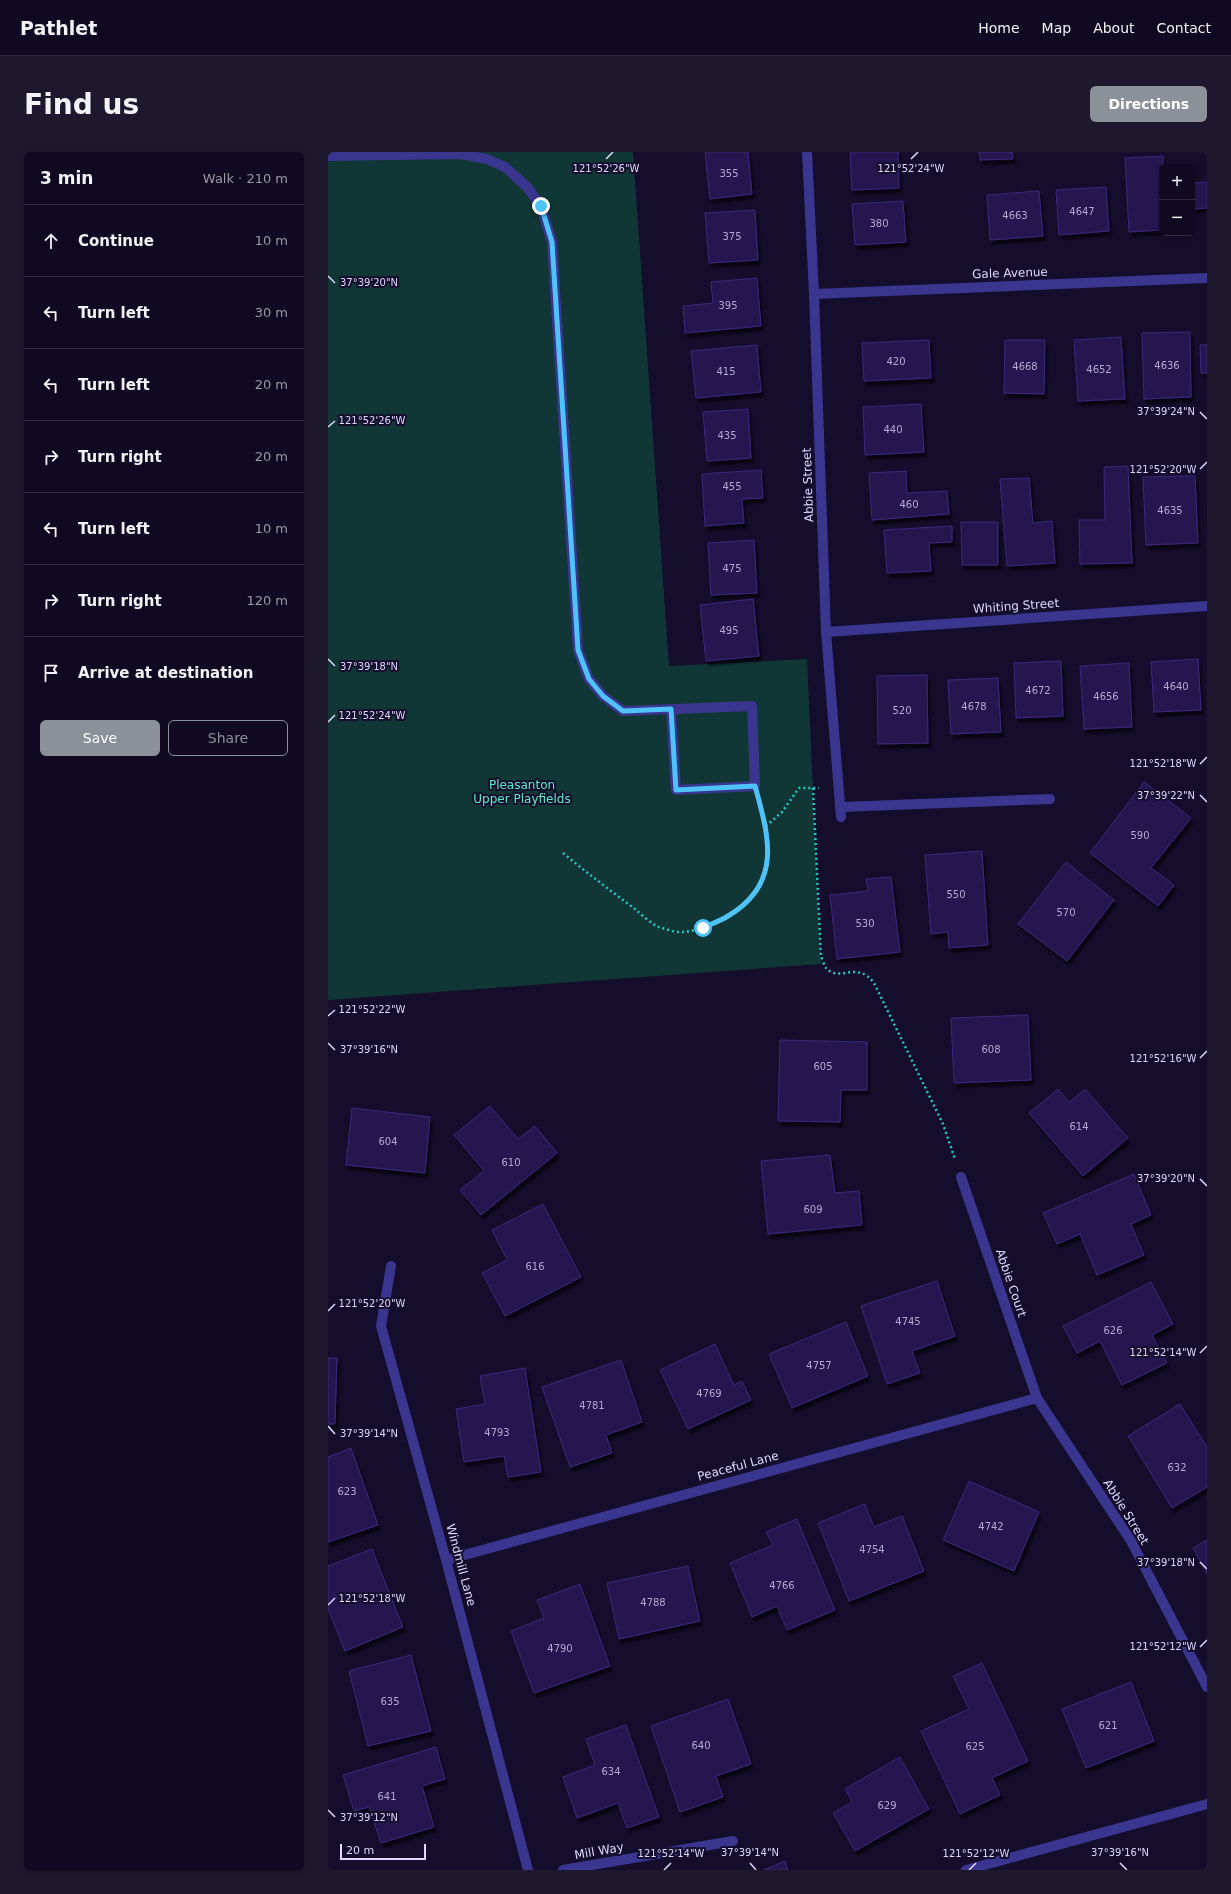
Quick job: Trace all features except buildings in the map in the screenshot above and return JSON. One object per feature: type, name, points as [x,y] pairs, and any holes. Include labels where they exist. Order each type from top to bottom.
[{"type":"street","name":"Abbie Street","points":[[807,152],[814,294],[826,632],[841,817]]},
{"type":"street","points":[[328,156],[461,154],[487,159],[505,167],[528,188],[541,206],[552,242],[578,650],[589,679],[603,696],[623,711],[671,709],[752,706],[755,786],[676,790],[671,709]]},
{"type":"street","name":"Gale Avenue","points":[[814,294],[1207,278]]},
{"type":"street","name":"Whiting Street","points":[[826,632],[1207,606]]},
{"type":"street","points":[[841,807],[1050,799]]},
{"type":"street","name":"Abbie Court","points":[[961,1177],[1037,1398]]},
{"type":"street","name":"Windmill Lane","points":[[391,1266],[381,1326],[446,1560],[528,1870]]},
{"type":"street","name":"Abbie Street","points":[[1037,1398],[1131,1541],[1207,1688]]},
{"type":"street","name":"Peaceful Lane","points":[[446,1560],[1037,1398]]},
{"type":"street","points":[[966,1870],[1207,1804]]},
{"type":"street","name":"Mill Way","points":[[563,1870],[733,1841]]},
{"type":"path","points":[[563,853],[603,886],[658,927],[681,933],[703,928],[728,916],[755,893],[764,875],[769,850],[766,826],[755,786]]},
{"type":"path","points":[[766,826],[782,812],[799,788],[839,787]]},
{"type":"path","points":[[813,788],[821,956],[826,968],[837,974],[859,972],[868,975],[874,983],[943,1124],[961,1177]]},
{"type":"green space","name":"Pleasanton Upper Playfields","points":[[328,152],[633,152],[669,666],[807,659],[821,964],[328,1000]]},
{"type":"route","points":[[541,206],[552,242],[578,650],[589,679],[603,696],[623,711],[671,709],[676,790],[755,786],[766,826],[769,850],[764,875],[755,893],[728,916],[703,928]]}]
